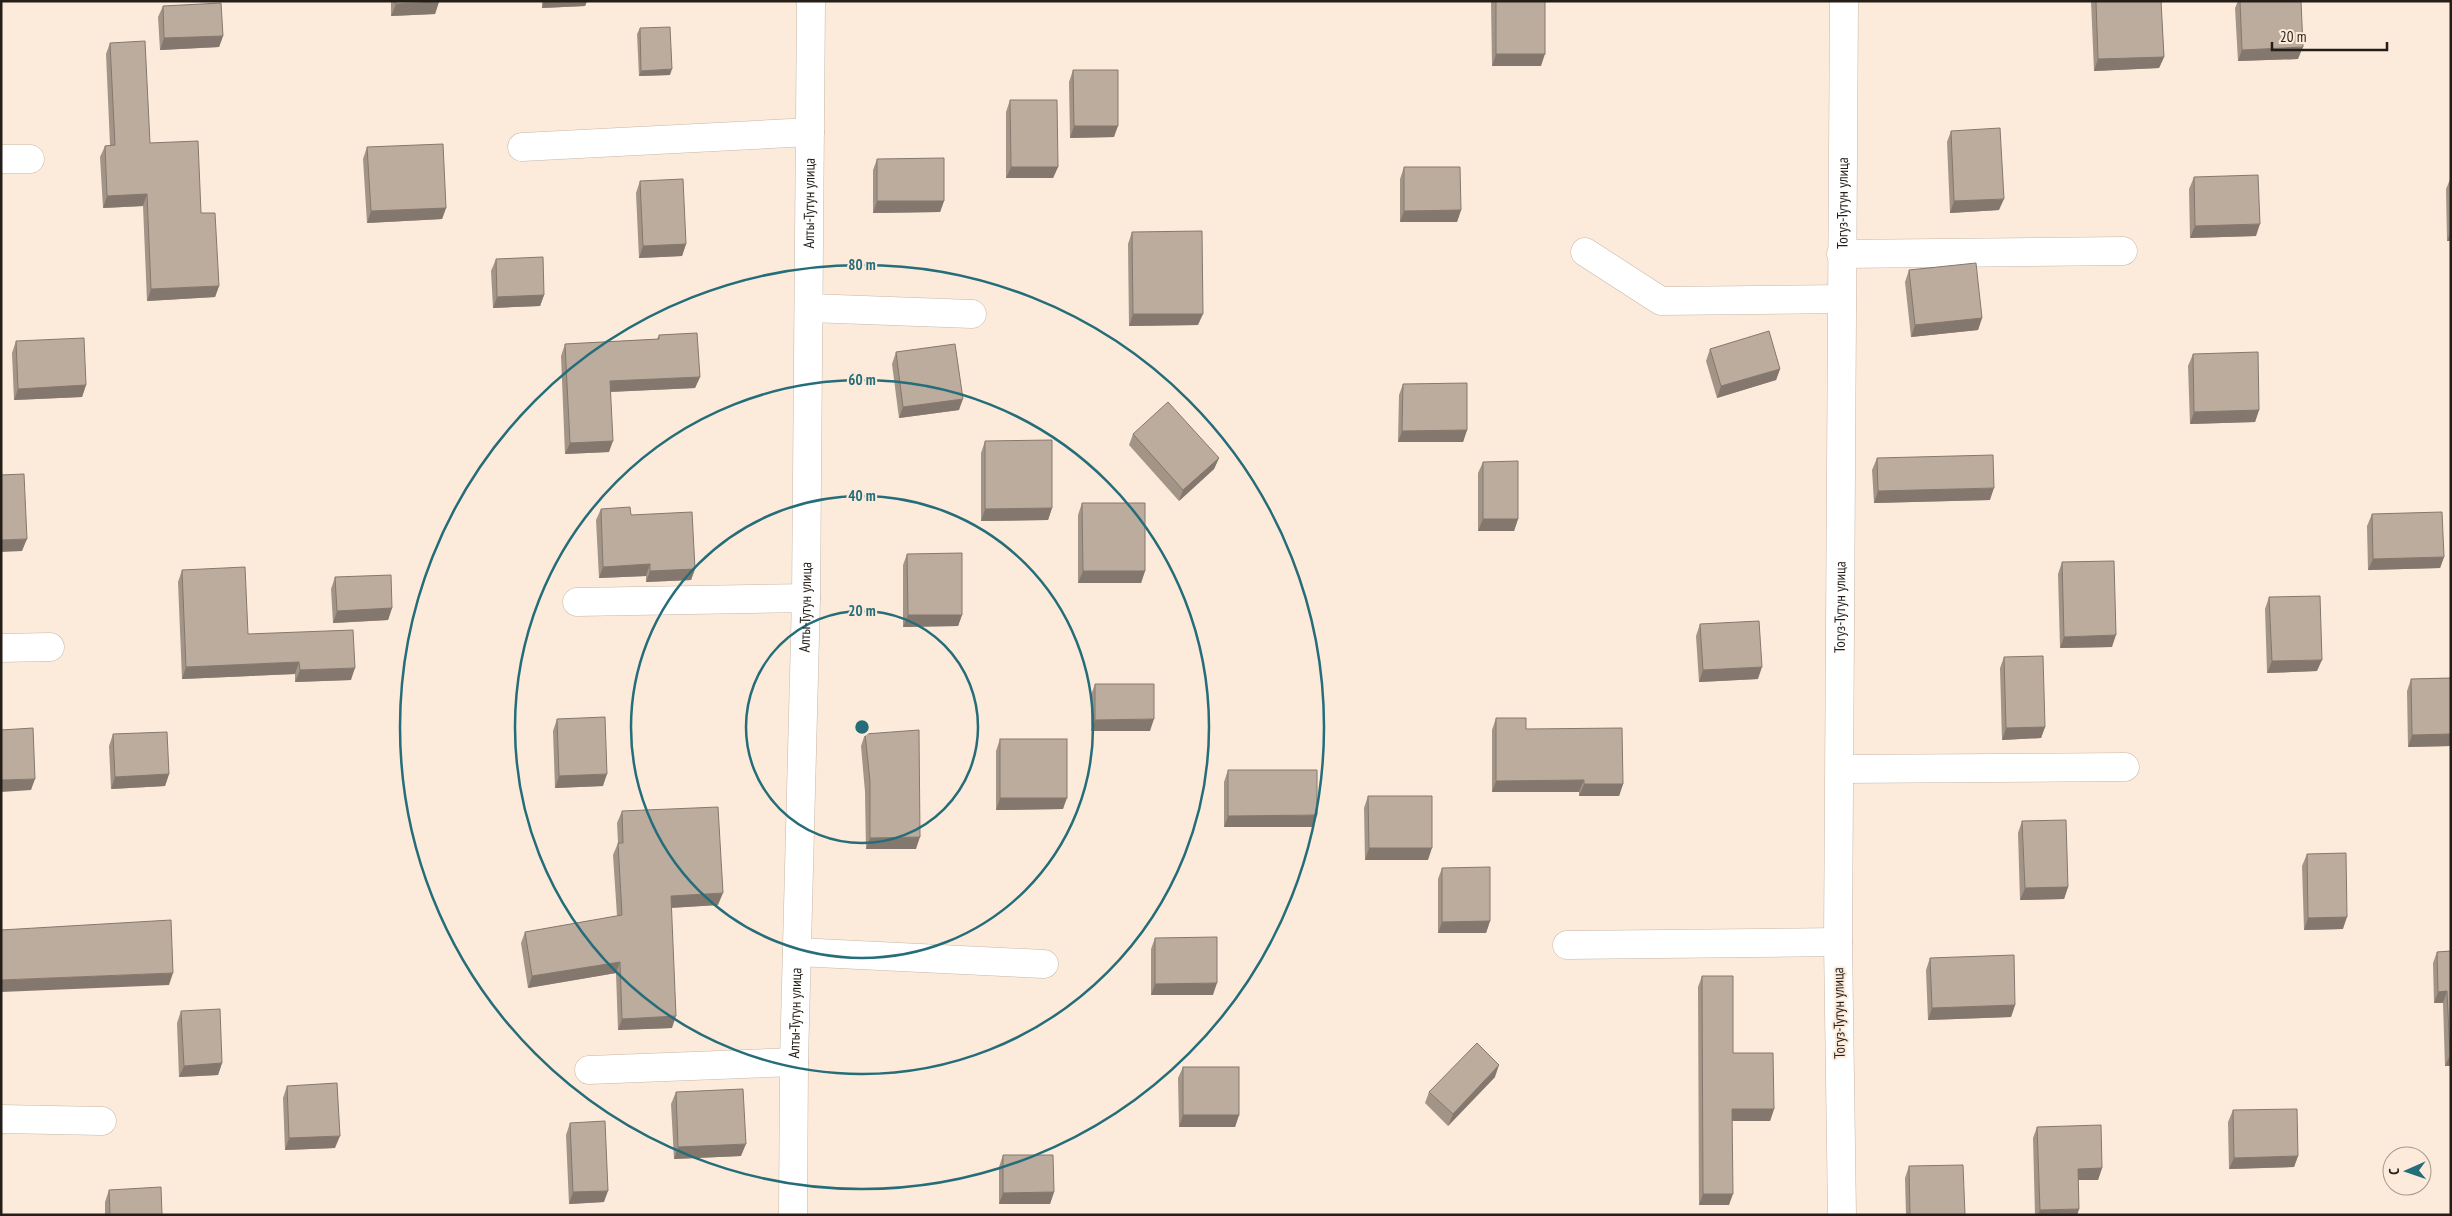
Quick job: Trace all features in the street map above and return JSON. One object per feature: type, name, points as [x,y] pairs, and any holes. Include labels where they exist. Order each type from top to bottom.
[{"type":"street","name":"Алты-Тутун улица","points":[[793,1215],[794,1062],[806,598],[811,1]]},
{"type":"street","name":"Тогуз-Тутун улица","points":[[1842,1215],[1838,942],[1844,1]]},
{"type":"street","points":[[522,147],[810,132]]},
{"type":"street","points":[[1,159],[30,159]]},
{"type":"street","points":[[1841,254],[2124,251]]},
{"type":"street","points":[[1585,252],[1661,301],[1841,299]]},
{"type":"street","points":[[809,308],[972,314]]},
{"type":"street","points":[[577,602],[806,598]]},
{"type":"street","points":[[1,648],[50,647]]},
{"type":"street","points":[[1840,769],[2125,766]]},
{"type":"street","points":[[1567,945],[1838,942]]},
{"type":"street","points":[[797,952],[1044,964]]},
{"type":"street","points":[[589,1070],[794,1062]]},
{"type":"street","points":[[1,1119],[102,1121]]},
{"type":"building","points":[[395,1],[439,1],[439,2],[396,4]]},
{"type":"building","points":[[1496,1],[1545,1],[1545,54],[1496,54]]},
{"type":"building","points":[[2096,1],[2161,1],[2164,57],[2098,59]]},
{"type":"building","points":[[2240,1],[2301,1],[2303,47],[2242,50]]},
{"type":"building","points":[[221,3],[223,36],[164,38],[163,6]]},
{"type":"building","points":[[670,27],[672,69],[641,71],[640,28]]},
{"type":"building","points":[[145,41],[150,143],[198,141],[201,213],[215,213],[219,286],[151,289],[147,194],[107,196],[105,146],[115,145],[110,43]]},
{"type":"building","points":[[1073,70],[1118,70],[1118,126],[1074,126]]},
{"type":"building","points":[[1010,100],[1057,100],[1058,167],[1011,167]]},
{"type":"building","points":[[2000,128],[2004,199],[1954,201],[1951,131]]},
{"type":"building","points":[[443,144],[446,208],[371,211],[367,147]]},
{"type":"building","points":[[944,158],[944,201],[877,201],[877,159]]},
{"type":"building","points":[[1404,167],[1460,167],[1461,210],[1404,211]]},
{"type":"building","points":[[2258,175],[2260,224],[2195,226],[2194,177]]},
{"type":"building","points":[[683,179],[686,244],[643,246],[640,181]]},
{"type":"building","points":[[1202,231],[1203,314],[1133,314],[1132,232]]},
{"type":"building","points":[[543,257],[544,295],[497,297],[496,259]]},
{"type":"building","points":[[1976,263],[1982,318],[1915,325],[1909,270]]},
{"type":"building","points":[[1769,331],[1780,369],[1721,386],[1710,349]]},
{"type":"building","points":[[697,333],[700,377],[610,381],[613,441],[570,443],[565,344],[659,339],[659,335]]},
{"type":"building","points":[[84,338],[86,385],[18,389],[16,341]]},
{"type":"building","points":[[955,344],[963,399],[903,407],[896,352]]},
{"type":"building","points":[[2258,352],[2259,410],[2194,412],[2193,354]]},
{"type":"building","points":[[1467,383],[1467,430],[1402,431],[1403,384]]},
{"type":"building","points":[[1168,402],[1219,458],[1183,490],[1133,434]]},
{"type":"building","points":[[1052,440],[1052,508],[985,509],[985,441]]},
{"type":"building","points":[[1993,455],[1994,488],[1878,491],[1877,458]]},
{"type":"building","points":[[1518,461],[1518,519],[1483,519],[1483,462]]},
{"type":"building","points":[[24,474],[27,539],[1,540],[1,475]]},
{"type":"building","points":[[1082,503],[1145,503],[1145,571],[1083,571]]},
{"type":"building","points":[[630,507],[631,515],[692,512],[695,569],[650,571],[650,564],[603,567],[601,509]]},
{"type":"building","points":[[2442,512],[2444,557],[2373,559],[2372,514]]},
{"type":"building","points":[[962,553],[962,615],[908,615],[907,554]]},
{"type":"building","points":[[2114,561],[2116,635],[2064,637],[2062,562]]},
{"type":"building","points":[[245,567],[248,634],[353,630],[355,668],[300,670],[299,662],[186,667],[182,570]]},
{"type":"building","points":[[391,575],[392,608],[337,611],[335,577]]},
{"type":"building","points":[[2320,596],[2322,660],[2272,661],[2269,597]]},
{"type":"building","points":[[1759,621],[1762,667],[1703,670],[1700,624]]},
{"type":"building","points":[[2043,656],[2045,727],[2006,728],[2004,657]]},
{"type":"building","points":[[2451,678],[2451,734],[2412,735],[2411,679]]},
{"type":"building","points":[[1095,684],[1154,684],[1154,719],[1095,720]]},
{"type":"building","points":[[605,717],[607,774],[559,776],[557,719]]},
{"type":"building","points":[[1496,718],[1526,718],[1526,729],[1622,728],[1623,784],[1584,784],[1584,780],[1496,781]]},
{"type":"building","points":[[33,728],[35,779],[1,780],[1,730]]},
{"type":"building","points":[[919,730],[920,837],[870,838],[870,781],[865,734]]},
{"type":"building","points":[[167,732],[169,774],[115,777],[113,734]]},
{"type":"building","points":[[1000,739],[1067,739],[1067,798],[1000,798]]},
{"type":"building","points":[[1228,770],[1317,770],[1317,815],[1228,816]]},
{"type":"building","points":[[1368,796],[1432,796],[1432,848],[1369,848]]},
{"type":"building","points":[[718,807],[723,893],[671,896],[676,1016],[622,1019],[620,962],[532,976],[525,932],[622,915],[618,843],[623,843],[622,811]]},
{"type":"building","points":[[2066,820],[2068,887],[2025,888],[2022,821]]},
{"type":"building","points":[[2346,853],[2347,917],[2308,918],[2307,854]]},
{"type":"building","points":[[1490,867],[1490,921],[1442,922],[1442,868]]},
{"type":"building","points":[[171,920],[173,973],[1,980],[1,930]]},
{"type":"building","points":[[1217,937],[1217,983],[1155,984],[1155,938]]},
{"type":"building","points":[[2451,951],[2450,1055],[2447,991],[2438,992],[2437,952]]},
{"type":"building","points":[[2014,955],[2015,1005],[1932,1008],[1930,958]]},
{"type":"building","points":[[1702,976],[1733,976],[1733,1053],[1773,1053],[1774,1109],[1732,1109],[1733,1194],[1703,1194]]},
{"type":"building","points":[[220,1009],[222,1063],[184,1066],[181,1011]]},
{"type":"building","points":[[1477,1043],[1499,1065],[1453,1114],[1429,1092]]},
{"type":"building","points":[[1183,1067],[1239,1067],[1239,1115],[1183,1115]]},
{"type":"building","points":[[337,1083],[340,1136],[289,1138],[287,1086]]},
{"type":"building","points":[[743,1089],[746,1144],[678,1147],[676,1092]]},
{"type":"building","points":[[2297,1109],[2298,1156],[2234,1158],[2233,1110]]},
{"type":"building","points":[[605,1121],[608,1191],[573,1192],[570,1123]]},
{"type":"building","points":[[2101,1125],[2102,1168],[2078,1169],[2079,1209],[2040,1210],[2037,1127]]},
{"type":"building","points":[[1003,1155],[1053,1155],[1054,1192],[1003,1193]]},
{"type":"building","points":[[1963,1165],[1965,1215],[1910,1215],[1909,1166]]},
{"type":"building","points":[[161,1187],[162,1215],[110,1215],[109,1190]]}]
